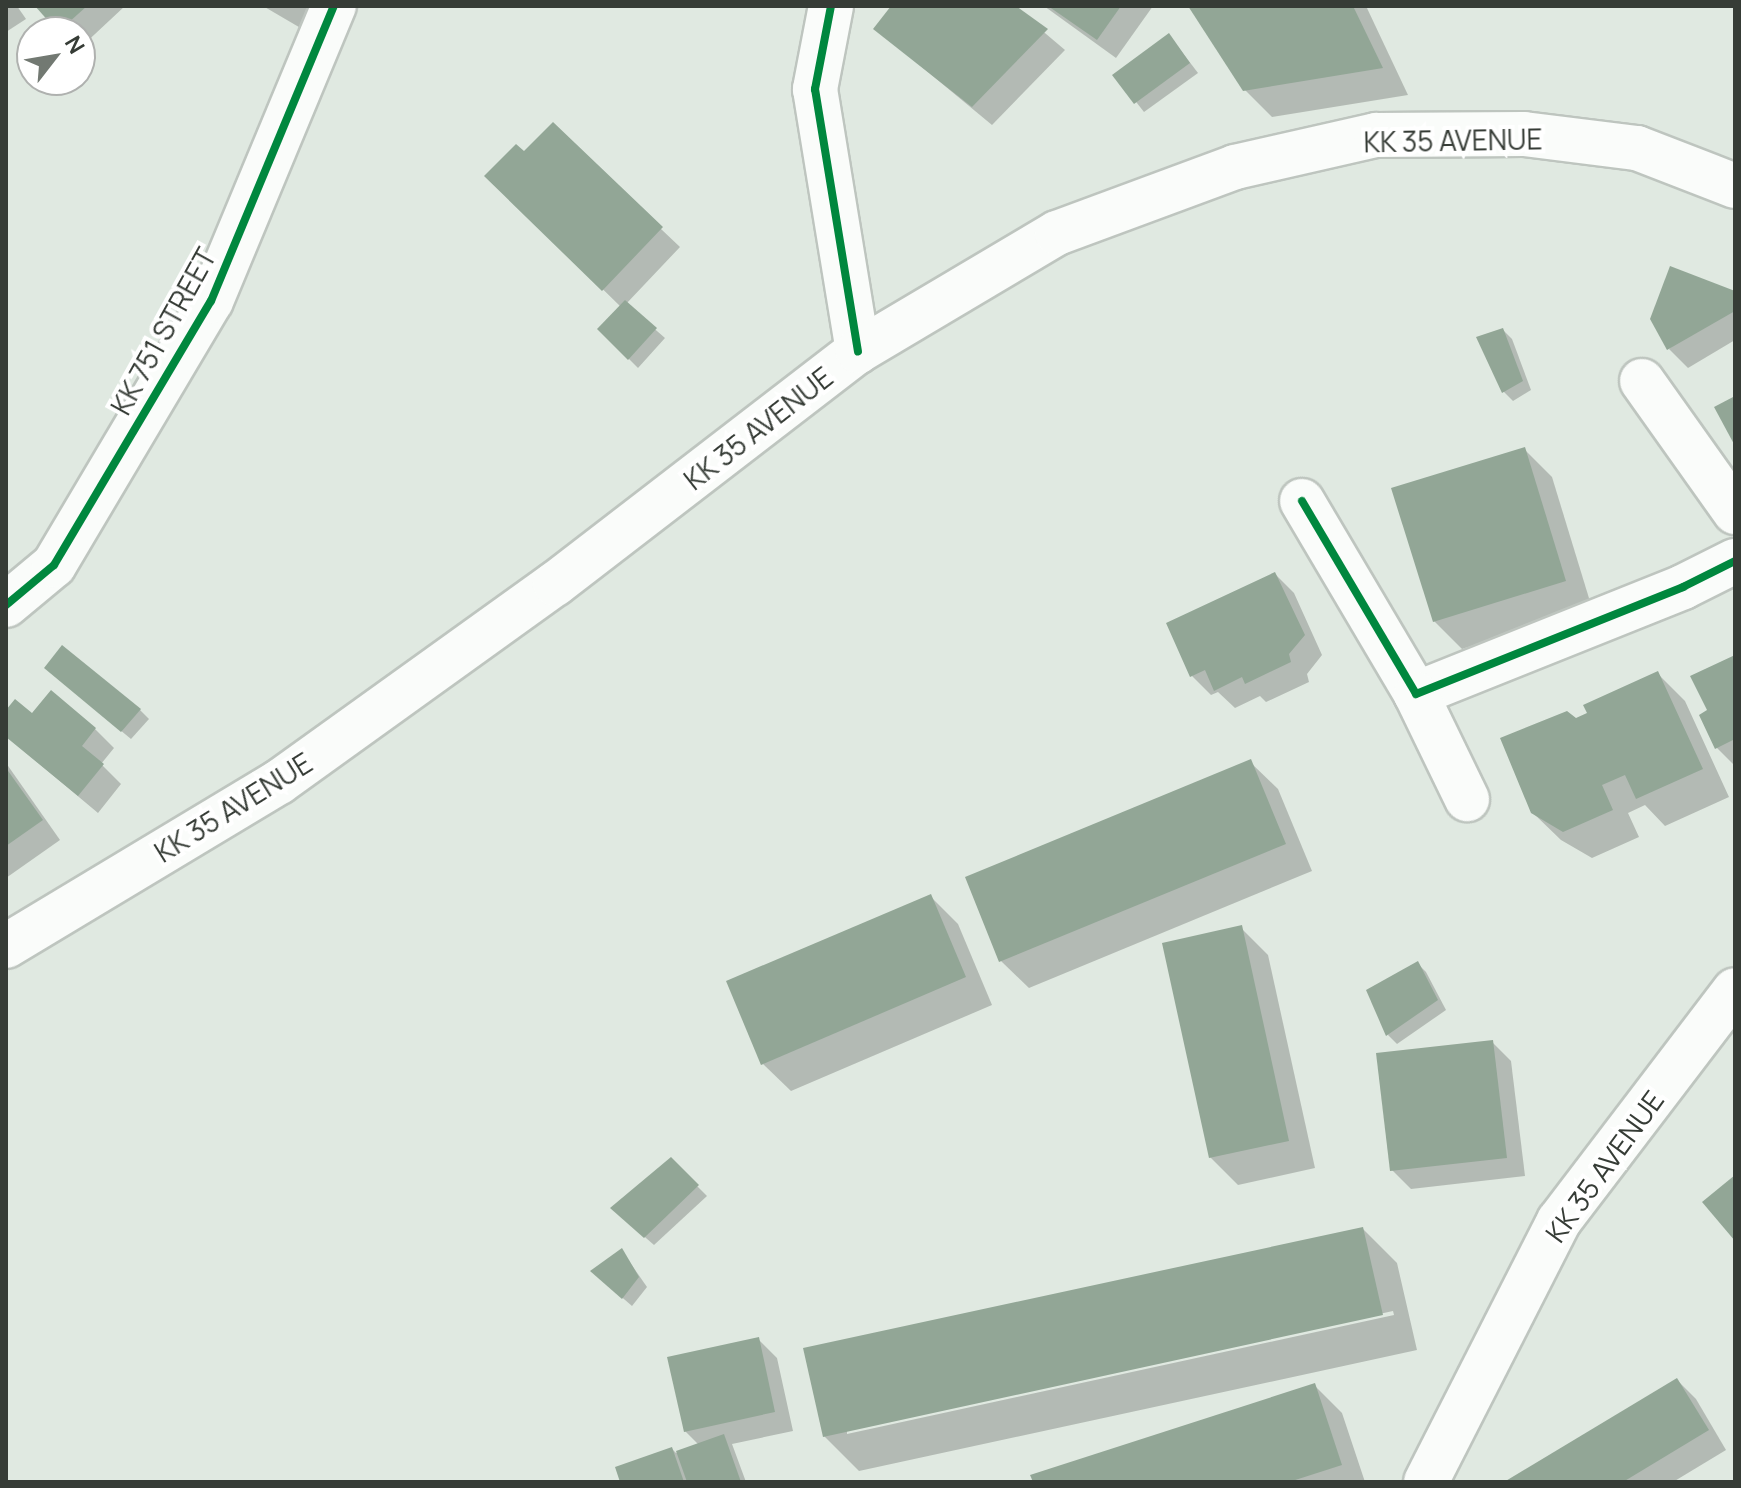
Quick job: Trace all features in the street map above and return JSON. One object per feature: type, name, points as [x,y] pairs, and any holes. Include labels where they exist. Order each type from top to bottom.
[{"type":"main road","name":"KK 751 STREET","points":[[6,605],[54,565],[211,301],[334,6]]},
{"type":"main road","points":[[831,6],[815,89],[858,351]]},
{"type":"main road","name":"KK 35 AVENUE","points":[[6,946],[279,782],[555,584],[858,351],[1057,233],[1235,167],[1376,135],[1524,134],[1637,148],[1735,186]]},
{"type":"main road","points":[[1642,381],[1735,512]]},
{"type":"main road","points":[[1302,501],[1416,694],[1467,799]]},
{"type":"main road","points":[[1416,694],[1683,587],[1735,561]]},
{"type":"main road","name":"KK 35 AVENUE","points":[[1426,1482],[1559,1221],[1735,990]]},
{"type":"building","points":[[35,6],[87,6],[76,16],[44,16]]},
{"type":"building","points":[[891,6],[1016,6],[1048,29],[972,107],[873,29]]},
{"type":"building","points":[[1048,6],[1121,6],[1097,40]]},
{"type":"building","points":[[1188,6],[1353,6],[1383,68],[1243,91]]},
{"type":"building","points":[[1169,33],[1190,63],[1134,104],[1112,75]]},
{"type":"building","points":[[553,122],[663,227],[602,291],[484,176],[516,144],[524,151]]},
{"type":"building","points":[[1670,266],[1735,291],[1735,311],[1667,350],[1650,319]]},
{"type":"building","points":[[625,300],[657,328],[628,360],[597,329]]},
{"type":"building","points":[[1503,328],[1523,381],[1502,393],[1476,337]]},
{"type":"building","points":[[1735,396],[1735,446],[1714,407]]},
{"type":"building","points":[[1525,447],[1566,581],[1433,622],[1391,488]]},
{"type":"building","points":[[1275,572],[1305,635],[1289,654],[1291,662],[1245,684],[1242,677],[1214,691],[1205,670],[1190,677],[1166,623]]},
{"type":"building","points":[[62,645],[141,709],[121,732],[44,668]]},
{"type":"building","points":[[1735,655],[1735,739],[1715,749],[1699,715],[1707,710],[1690,676]]},
{"type":"building","points":[[1658,671],[1703,769],[1636,799],[1625,775],[1602,785],[1613,810],[1563,832],[1531,813],[1500,738],[1567,711],[1576,718],[1587,713],[1583,705]]},
{"type":"building","points":[[51,690],[96,728],[82,746],[104,764],[78,796],[6,737],[6,710],[15,699],[32,713]]},
{"type":"building","points":[[1251,759],[1286,844],[999,962],[965,877]]},
{"type":"building","points":[[6,768],[43,820],[6,846]]},
{"type":"building","points":[[931,894],[966,977],[761,1065],[726,981]]},
{"type":"building","points":[[1242,925],[1289,1141],[1209,1158],[1162,943]]},
{"type":"building","points":[[1418,961],[1438,1000],[1386,1036],[1366,990]]},
{"type":"building","points":[[1493,1040],[1507,1158],[1390,1171],[1376,1053]]},
{"type":"building","points":[[671,1157],[699,1185],[644,1238],[610,1208]]},
{"type":"building","points":[[1735,1175],[1735,1241],[1702,1202]]},
{"type":"building","points":[[1363,1227],[1383,1315],[823,1437],[803,1348]]},
{"type":"building","points":[[622,1248],[639,1277],[622,1299],[590,1271]]},
{"type":"building","points":[[759,1337],[775,1412],[684,1432],[667,1357]]},
{"type":"building","points":[[1677,1378],[1709,1430],[1623,1482],[1504,1482]]},
{"type":"building","points":[[1315,1383],[1342,1465],[1289,1482],[1033,1482],[1030,1475]]},
{"type":"building","points":[[724,1434],[741,1482],[687,1482],[676,1451]]},
{"type":"building","points":[[672,1447],[684,1482],[620,1482],[615,1467]]},
{"type":"cycle path","points":[[6,605],[54,565],[211,301],[334,6]]},
{"type":"cycle path","points":[[831,6],[815,89],[858,351]]},
{"type":"cycle path","points":[[1302,501],[1416,694],[1683,587],[1735,561]]}]
